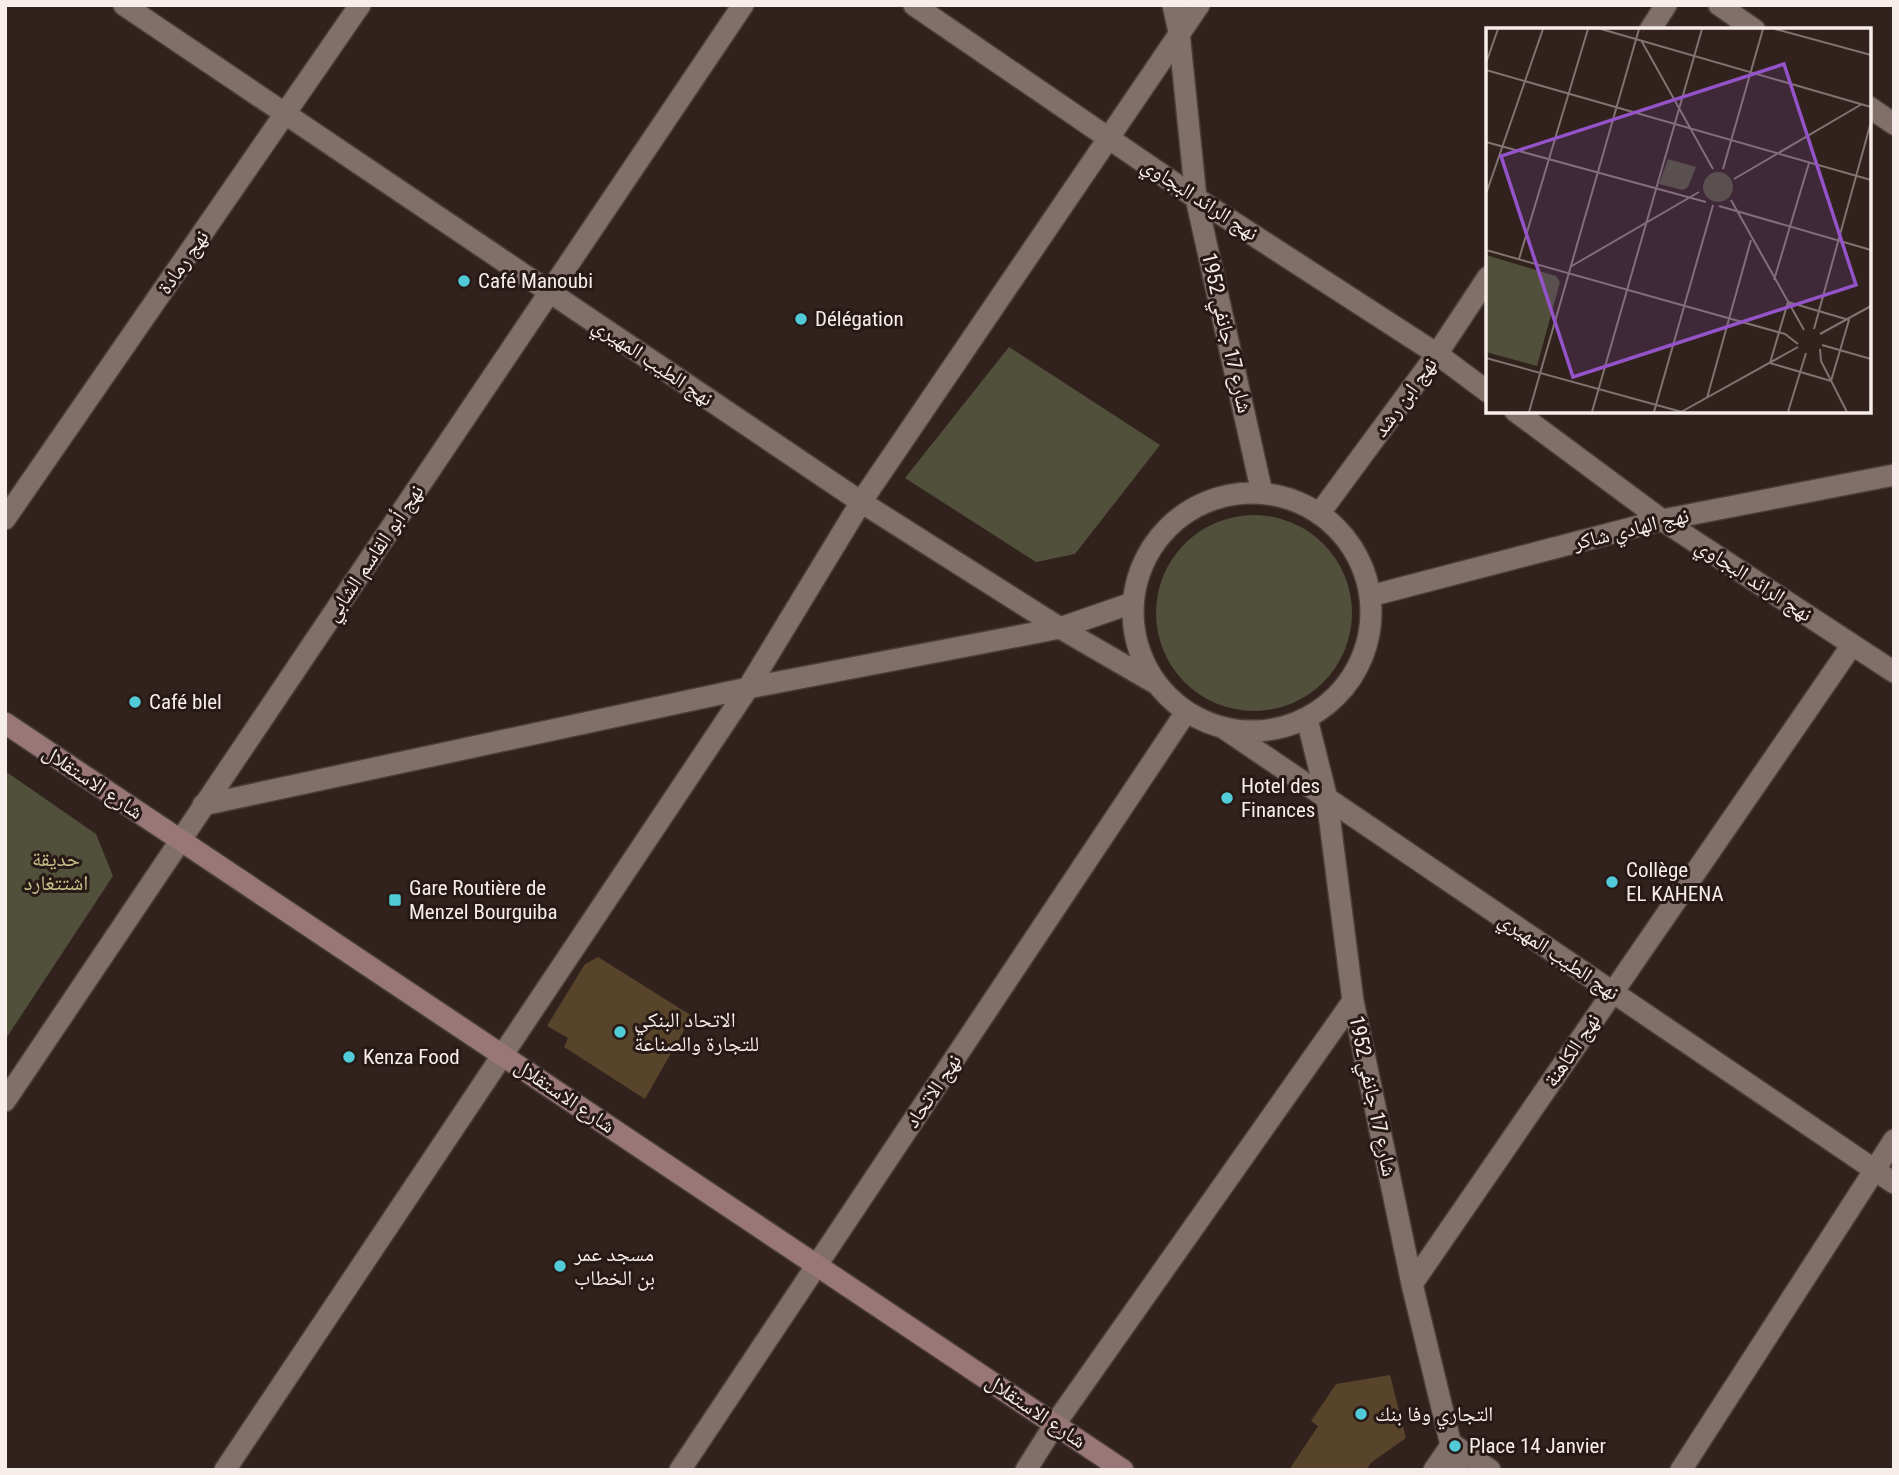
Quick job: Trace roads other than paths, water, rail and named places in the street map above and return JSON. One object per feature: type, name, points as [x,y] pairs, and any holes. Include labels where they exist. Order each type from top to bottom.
[{"type":"main road","name":"شارع الاستقلال","points":[[5,723],[1124,1470]]},
{"type":"street","name":"نهج الطيب المهيري","points":[[124,5],[861,502],[1060,628],[1155,683]]},
{"type":"street","name":"نهج رمادة","points":[[5,519],[360,5]]},
{"type":"street","name":"نهج أبو القاسم الشابي","points":[[5,1101],[743,5]]},
{"type":"street","name":"نهج الرائد البجاوي","points":[[914,5],[1108,139],[1437,354],[1486,390]]},
{"type":"street","name":"شارع 17 جانفي 1952","points":[[1173,5],[1179,32],[1196,198],[1262,493]]},
{"type":"street","points":[[225,1470],[748,688],[861,502],[1199,5]]},
{"type":"street","points":[[1651,28],[1667,5]]},
{"type":"street","points":[[1719,5],[1752,28]]},
{"type":"street","points":[[1871,108],[1894,124]]},
{"type":"street","name":"نهج ابن رشد","points":[[1319,514],[1437,354],[1486,280]]},
{"type":"street","name":"نهج الرائد البجاوي","points":[[1517,413],[1662,520],[1894,672]]},
{"type":"street","name":"نهج الهادي شاكر","points":[[1370,596],[1662,520],[1894,475]]},
{"type":"street","points":[[1262,493],[1292,500],[1319,514],[1338,530],[1354,549],[1364,572],[1370,596],[1370,632],[1358,668],[1337,697],[1307,719],[1280,729],[1252,732],[1225,729],[1186,712],[1155,683],[1136,645],[1132,603],[1141,566],[1160,534],[1189,510],[1225,496],[1262,493]]},
{"type":"street","points":[[203,805],[748,688],[1060,628],[1132,603]]},
{"type":"street","name":"نهج الكاهنة","points":[[1412,1284],[1852,645]]},
{"type":"street","name":"نهج الاتحاد","points":[[680,1470],[1186,712]]},
{"type":"street","name":"شارع 17 جانفي 1952","points":[[1307,719],[1327,799],[1353,1001],[1412,1284],[1457,1470]]},
{"type":"street","name":"نهج الطيب المهيري","points":[[1225,729],[1894,1183]]},
{"type":"street","points":[[1026,1470],[1055,1423],[1353,1001]]},
{"type":"street","points":[[1681,1470],[1894,1140]]},
{"type":"street","points":[[1434,1470],[1452,1444],[1490,1470]]},
{"type":"place","name":"Café Manoubi","points":[[464,281]]},
{"type":"place","name":"Délégation","points":[[801,319]]},
{"type":"place","name":"Café blel","points":[[135,702]]},
{"type":"place","name":"Hotel des Finances","points":[[1227,798]]},
{"type":"place","name":"Collège EL KAHENA","points":[[1612,882]]},
{"type":"place","name":"Gare Routière de Menzel Bourguiba","points":[[395,900]]},
{"type":"place","name":"الاتحاد البنكي للتجارة والصناعة","points":[[620,1032]]},
{"type":"place","name":"Kenza Food","points":[[349,1057]]},
{"type":"place","name":"مسجد عمر بن الخطاب","points":[[560,1266]]},
{"type":"place","name":"التجاري وفا بنك","points":[[1361,1414]]},
{"type":"place","name":"Place 14 Janvier","points":[[1455,1446]]},
{"type":"park label","name":"حديقة اشتتغارد","points":[[56,871]]}]
